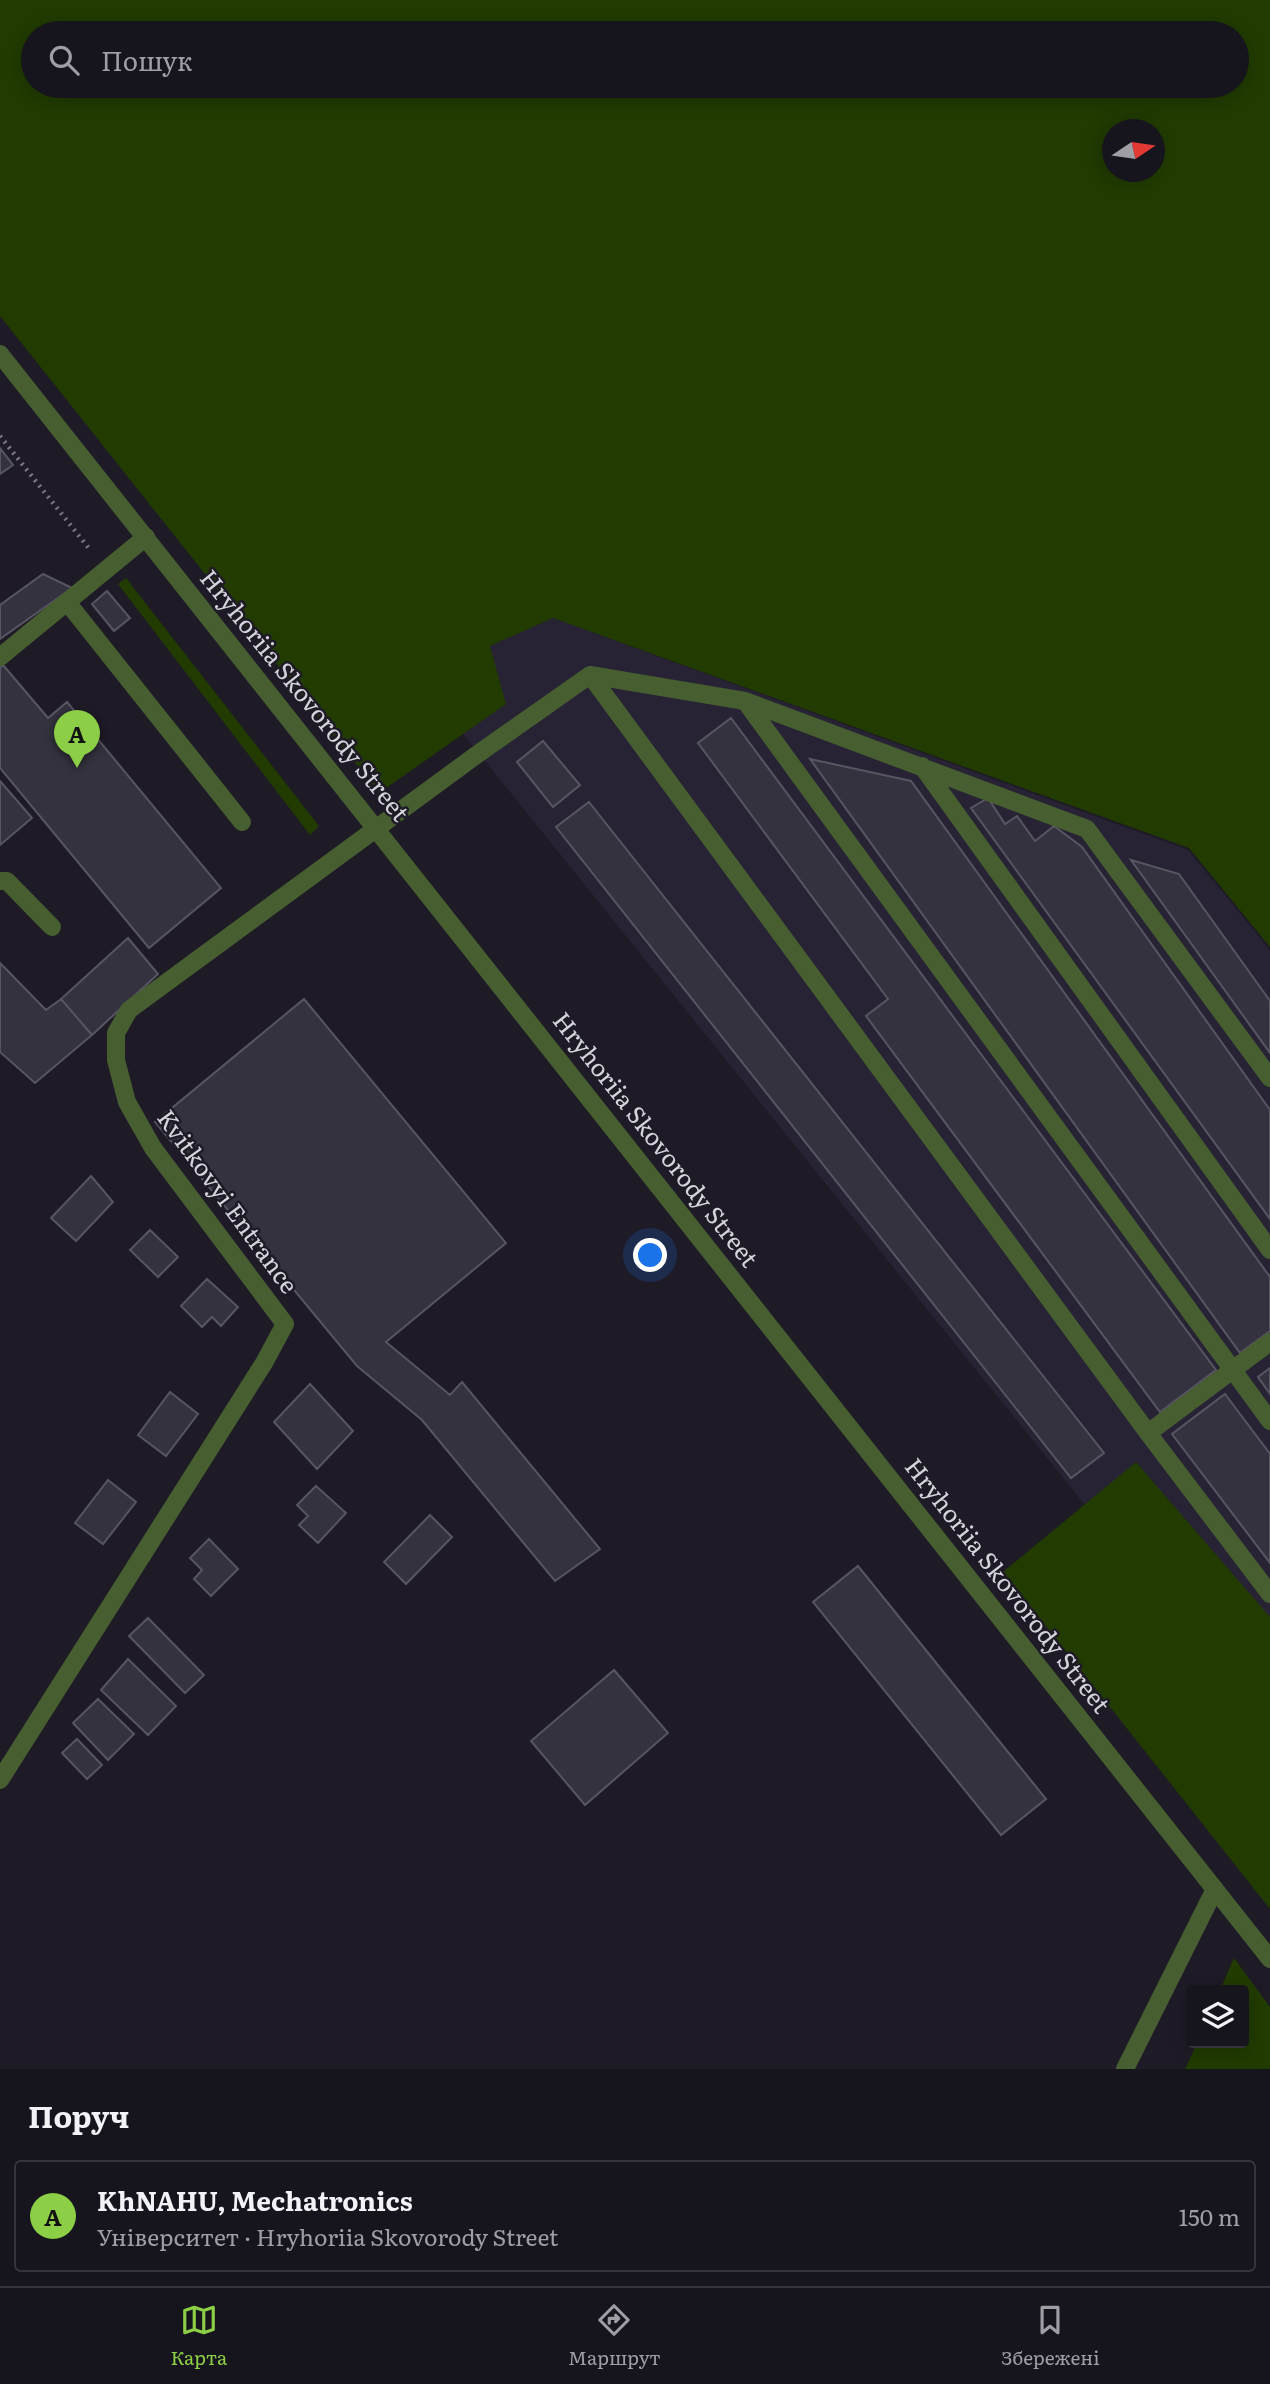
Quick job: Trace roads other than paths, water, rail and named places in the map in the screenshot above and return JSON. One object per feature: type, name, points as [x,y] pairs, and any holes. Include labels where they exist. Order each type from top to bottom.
[{"type":"street","name":"Hryhoriia Skovorody Street","points":[[0,354],[377,827],[1270,1959]]},
{"type":"street","points":[[0,657],[146,537]]},
{"type":"street","points":[[67,602],[242,822]]},
{"type":"street","points":[[377,827],[590,675],[745,701],[1087,829],[1270,1078]]},
{"type":"street","points":[[590,675],[1148,1433],[1270,1594]]},
{"type":"street","points":[[745,701],[1270,1422]]},
{"type":"street","points":[[922,766],[1270,1250]]},
{"type":"street","name":"Kvitkovyi Entrance","points":[[0,1780],[264,1363],[285,1324],[153,1148],[127,1102],[116,1060],[116,1032],[129,1010],[377,827]]},
{"type":"street","points":[[0,881],[7,881],[52,927]]},
{"type":"street","points":[[1148,1433],[1270,1342]]},
{"type":"street","points":[[1125,2069],[1214,1889]]},
{"type":"place","name":"KhNAHU, Mechatronics","points":[[77,768]]}]
